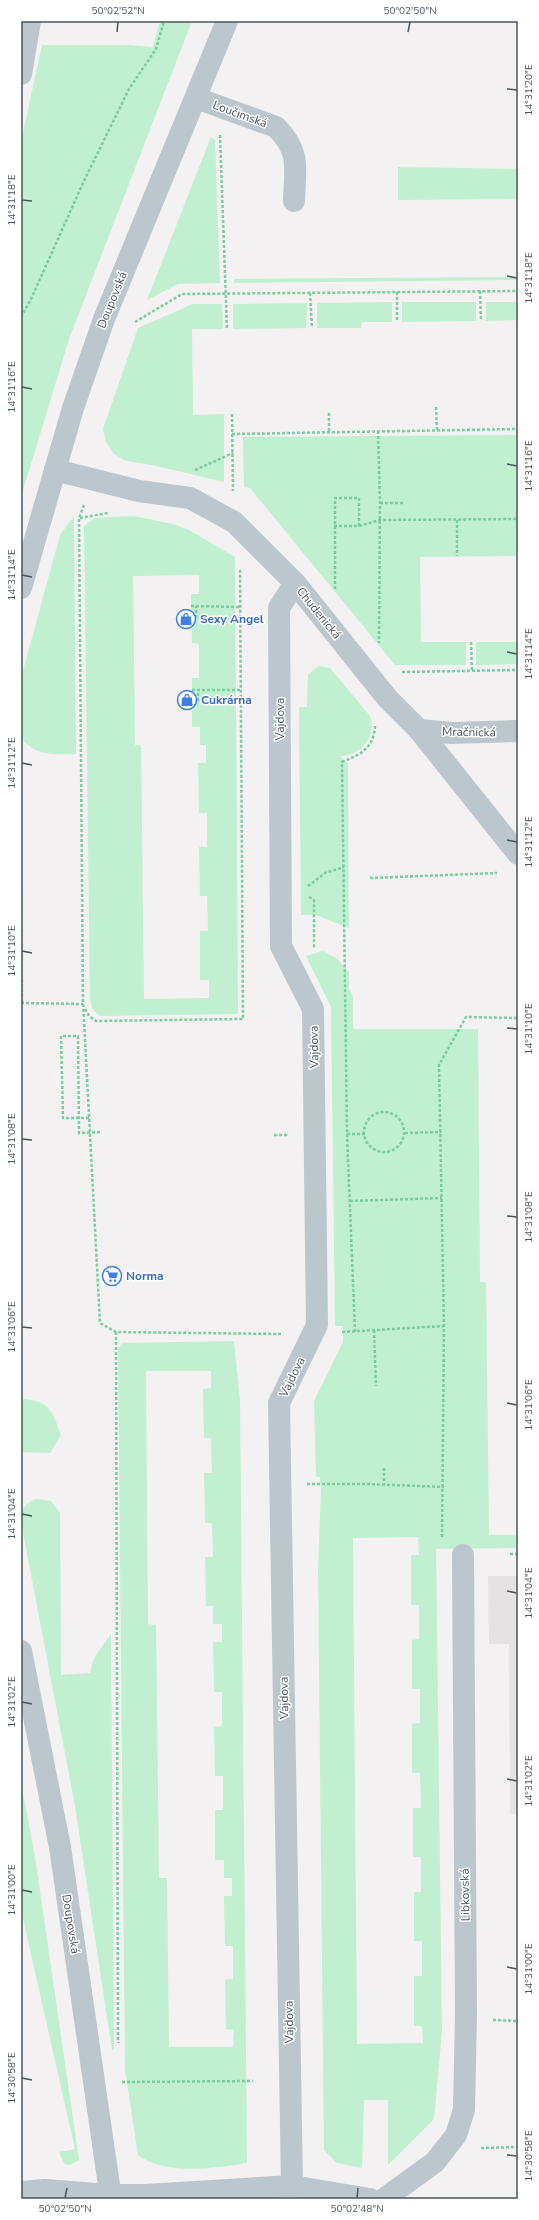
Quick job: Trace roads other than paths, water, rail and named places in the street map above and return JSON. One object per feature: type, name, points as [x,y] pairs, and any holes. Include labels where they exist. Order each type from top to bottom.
[{"type":"street","points":[[21,74],[30,21]]},
{"type":"street","name":"Doupovská","points":[[21,588],[73,408],[104,319],[227,21]]},
{"type":"street","name":"Loučimská","points":[[196,98],[276,127],[286,137],[294,151],[294,201]]},
{"type":"street","name":"Chudenická","points":[[55,470],[139,491],[190,498],[234,522],[295,583],[388,699],[419,730],[518,854]]},
{"type":"street","name":"Vajdova","points":[[292,2186],[279,1403],[318,1325],[314,1009],[281,946],[279,608],[295,583]]},
{"type":"street","name":"Mračnická","points":[[419,730],[452,733],[518,732]]},
{"type":"street","name":"Libkovská","points":[[384,2199],[416,2178],[439,2158],[456,2135],[464,2110],[466,2006],[463,1555]]},
{"type":"street","name":"Doupovská","points":[[21,1651],[60,1847],[111,2197]]},
{"type":"street","points":[[21,2192],[45,2190],[111,2197],[214,2192],[292,2186],[370,2199]]},
{"type":"place","name":"Sexy Angel","points":[[186,619]]},
{"type":"place","name":"Cukrárna","points":[[187,700]]},
{"type":"place","name":"Norma","points":[[112,1276]]}]
